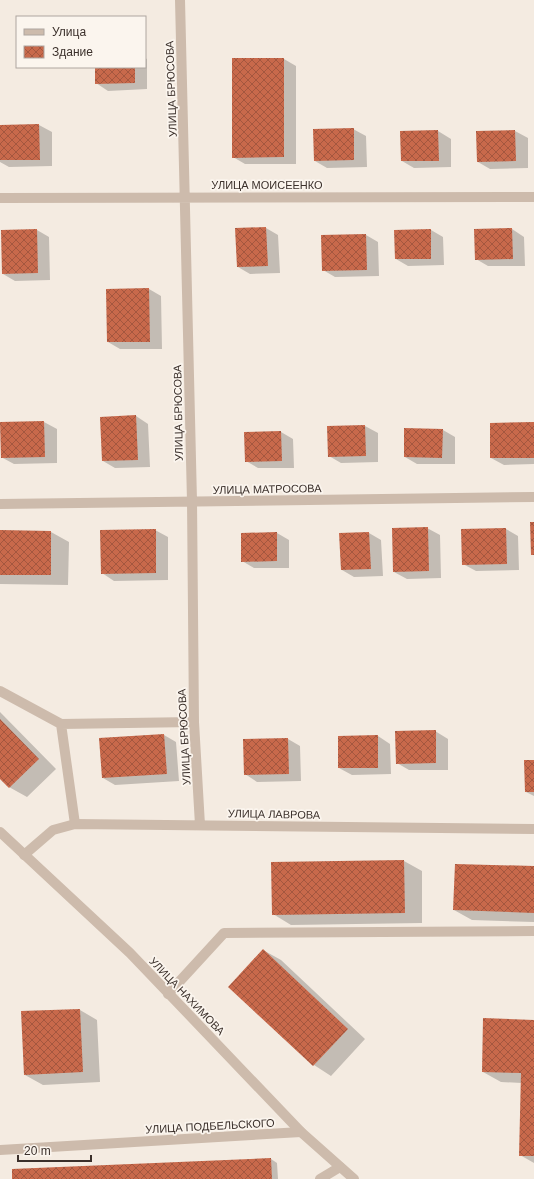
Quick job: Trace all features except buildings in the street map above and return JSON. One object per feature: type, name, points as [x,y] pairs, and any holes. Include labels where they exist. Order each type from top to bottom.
[{"type":"street","name":"УЛИЦА БРЮСОВА","points":[[180,0],[186,197],[192,502],[194,722],[200,825]]},
{"type":"street","name":"УЛИЦА МОИСЕЕНКО","points":[[0,198],[534,197]]},
{"type":"street","name":"УЛИЦА МАТРОСОВА","points":[[0,504],[534,497]]},
{"type":"street","points":[[0,691],[61,724],[194,722]]},
{"type":"street","points":[[61,724],[75,824]]},
{"type":"street","name":"УЛИЦА ЛАВРОВА","points":[[24,854],[53,830],[75,824],[534,829]]},
{"type":"street","name":"УЛИЦА НАХИМОВА","points":[[0,833],[130,953],[301,1132],[354,1179]]},
{"type":"street","points":[[168,994],[224,933],[534,931]]},
{"type":"street","name":"УЛИЦА ПОДБЕЛЬСКОГО","points":[[0,1150],[301,1132]]},
{"type":"street","points":[[320,1179],[340,1167]]}]
